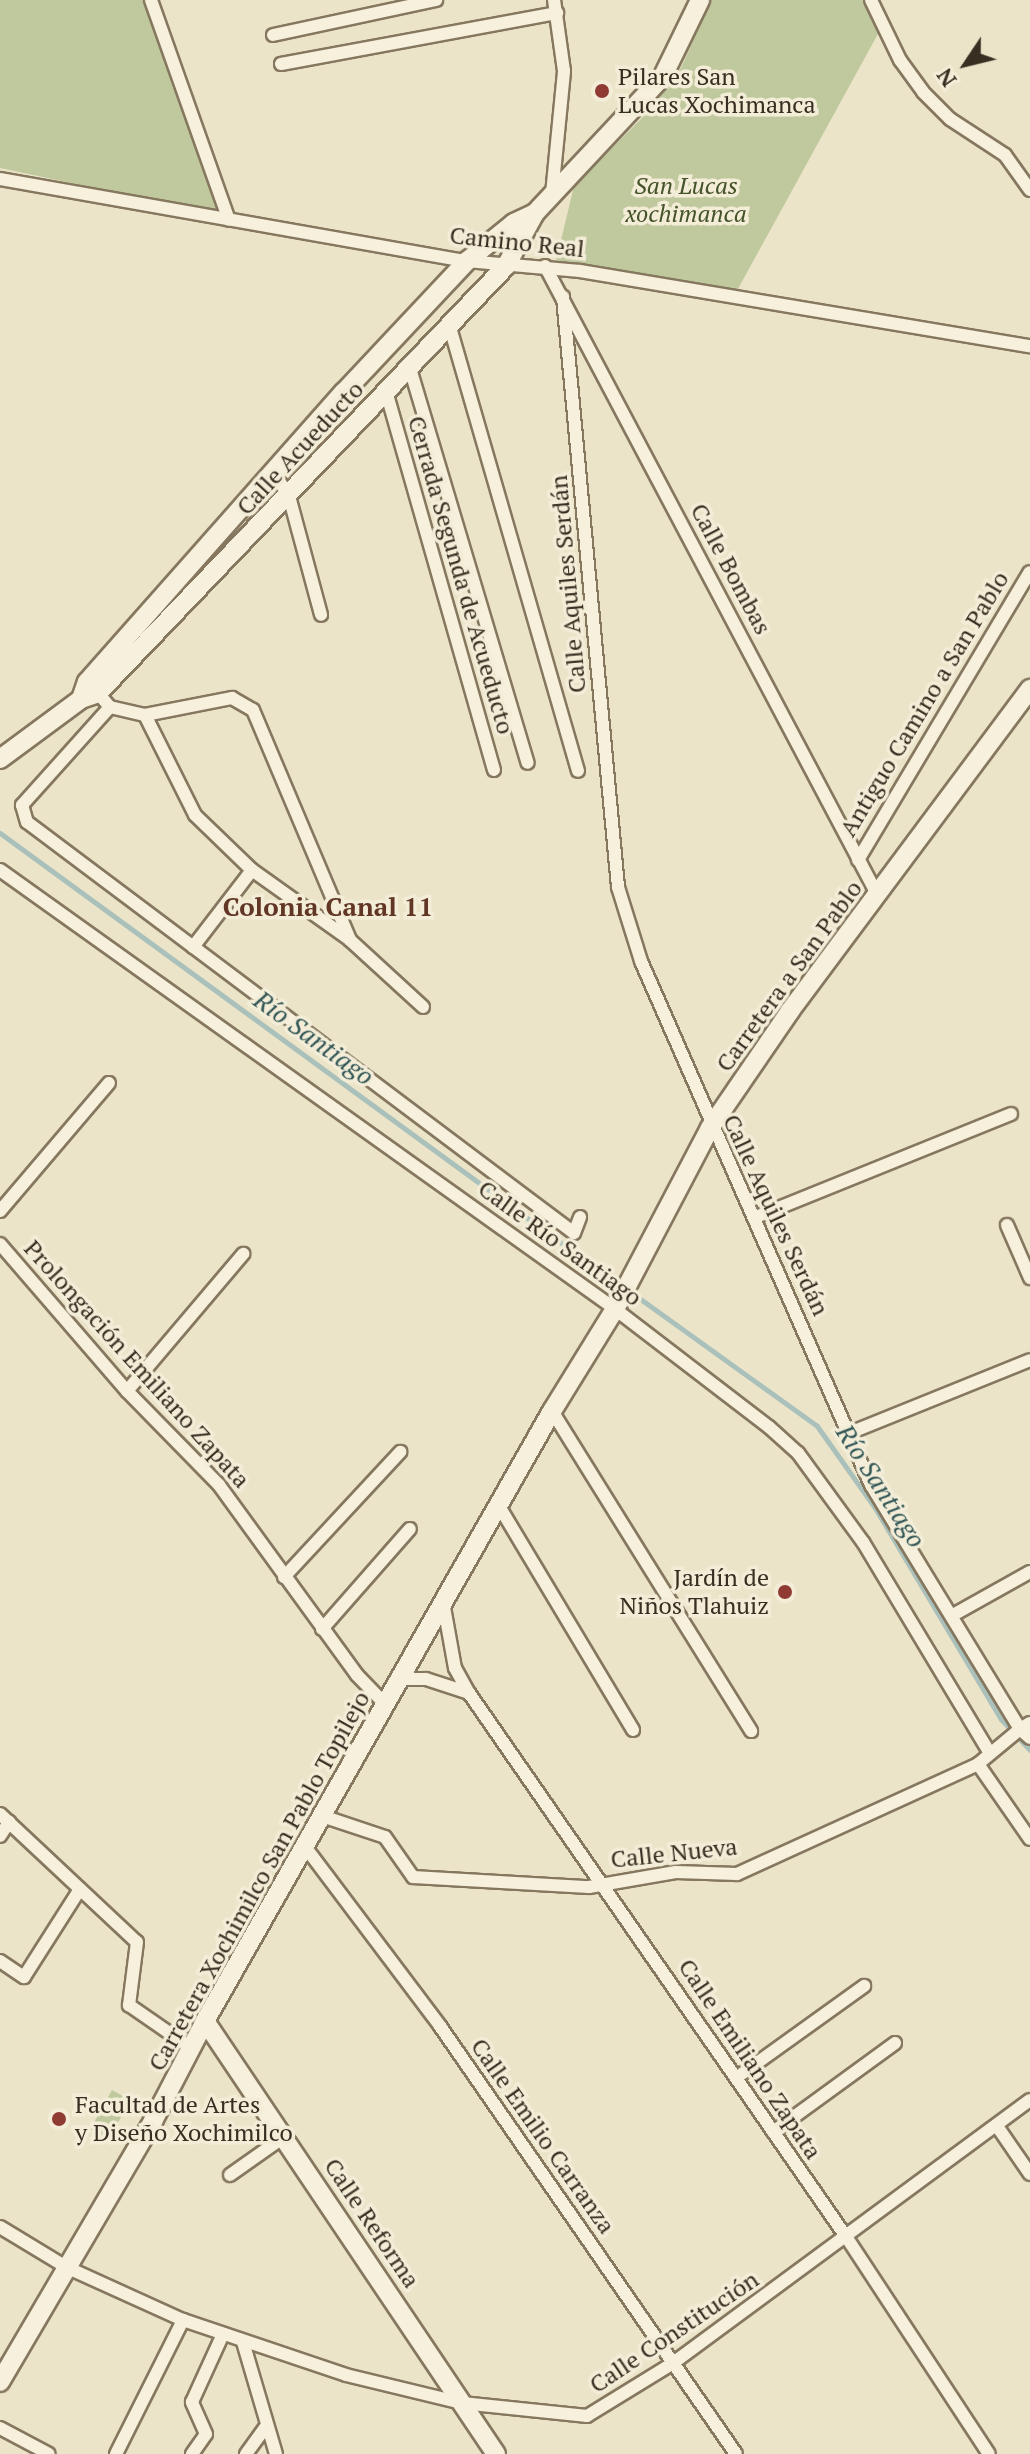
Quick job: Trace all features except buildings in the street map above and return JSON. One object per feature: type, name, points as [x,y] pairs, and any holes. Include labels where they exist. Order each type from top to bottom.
[{"type":"street","points":[[151,0],[229,220]]},
{"type":"street","points":[[273,35],[436,0]]},
{"type":"street","name":"Calle Acueducto","points":[[0,759],[94,695],[289,496],[409,365],[506,266],[535,213],[663,76],[700,0]]},
{"type":"street","points":[[871,0],[900,60],[923,92],[950,119],[1005,155],[1030,190]]},
{"type":"street","points":[[281,64],[556,7],[564,71],[552,194]]},
{"type":"street","name":"Camino Real","points":[[0,179],[467,261],[506,266],[545,266],[1030,346]]},
{"type":"street","name":"Calle Acueducto","points":[[94,695],[273,472],[467,261],[514,223],[535,213]]},
{"type":"street","name":"Calle Bombas","points":[[545,266],[877,894]]},
{"type":"street","name":"Calle Aquiles Serdán","points":[[563,297],[618,887],[646,974],[710,1128],[723,1143],[871,1485],[1024,1730]]},
{"type":"street","points":[[449,324],[578,771]]},
{"type":"street","points":[[409,365],[528,763]]},
{"type":"street","name":"Cerrada Segunda de Acueducto","points":[[386,391],[494,770]]},
{"type":"street","points":[[273,472],[289,496],[321,615]]},
{"type":"street","name":"Antiguo Camino a San Pablo","points":[[858,860],[1030,572]]},
{"type":"street","name":"Carretera a San Pablo","points":[[615,1309],[710,1128],[877,894],[1030,689]]},
{"type":"street","points":[[350,940],[253,710],[243,700],[232,698],[145,715],[94,695],[22,805],[22,813],[193,947],[574,1233],[580,1217]]},
{"type":"street","points":[[145,715],[195,815],[252,870],[350,940],[423,1007]]},
{"type":"street","name":"Calle Río Santiago","points":[[0,870],[615,1309],[798,1453],[863,1542],[990,1753]]},
{"type":"street","points":[[193,947],[252,870]]},
{"type":"street","points":[[0,1211],[109,1083]]},
{"type":"street","points":[[756,1217],[1011,1114]]},
{"type":"street","points":[[1007,1225],[1030,1278]]},
{"type":"street","name":"Prolongación Emiliano Zapata","points":[[0,1244],[127,1391],[219,1485],[322,1629],[385,1704]]},
{"type":"street","points":[[127,1391],[243,1254]]},
{"type":"street","points":[[615,1309],[552,1411],[499,1506],[633,1730]]},
{"type":"street","points":[[847,1434],[1030,1360]]},
{"type":"street","points":[[552,1411],[751,1731]]},
{"type":"street","points":[[284,1577],[400,1452]]},
{"type":"street","name":"Carretera Xochimilco San Pablo Topilejo","points":[[0,2382],[325,1817],[385,1704],[444,1607],[499,1506]]},
{"type":"street","points":[[322,1629],[410,1529]]},
{"type":"street","points":[[953,1615],[1030,1572]]},
{"type":"street","name":"Calle Emiliano Zapata","points":[[444,1607],[455,1668],[469,1693],[847,2238],[989,2454]]},
{"type":"street","points":[[399,1679],[426,1679],[469,1693]]},
{"type":"street","name":"Calle Nueva","points":[[325,1817],[385,1837],[413,1877],[589,1887],[602,1882],[676,1872],[737,1874],[978,1764],[1001,1741],[1024,1730]]},
{"type":"street","points":[[978,1764],[1030,1839]]},
{"type":"street","points":[[0,1836],[4,1818]]},
{"type":"street","points":[[4,1818],[137,1942],[129,2005],[191,2048]]},
{"type":"street","name":"Calle Emilio Carranza","points":[[306,1848],[440,2026],[736,2454]]},
{"type":"street","points":[[0,1961],[24,1977],[80,1889]]},
{"type":"street","points":[[736,2078],[864,1986]]},
{"type":"street","name":"Calle Reforma","points":[[205,2021],[496,2454]]},
{"type":"street","points":[[773,2132],[895,2043]]},
{"type":"street","name":"Calle Constitución","points":[[0,2227],[66,2267],[183,2320],[243,2342],[346,2375],[462,2403],[587,2416],[673,2363],[847,2238],[1030,2100]]},
{"type":"street","points":[[997,2126],[1030,2174]]},
{"type":"street","points":[[230,2175],[285,2136]]},
{"type":"street","points":[[116,2454],[183,2320]]},
{"type":"street","points":[[192,2454],[206,2434],[192,2402],[223,2334]]},
{"type":"street","points":[[243,2342],[265,2428],[276,2454]]},
{"type":"street","points":[[0,2428],[49,2454]]},
{"type":"street","points":[[246,2454],[265,2428]]},
{"type":"green space","points":[[0,0],[147,0],[219,214],[0,168]]},
{"type":"green space","name":"San Lucas xochimanca","points":[[711,0],[864,0],[879,32],[733,298],[554,269],[574,186],[642,118],[681,68]]},
{"type":"green space","points":[[112,2090],[130,2100],[109,2140],[90,2129]]},
{"type":"waterway","name":"Río Santiago","points":[[0,833],[605,1275]]},
{"type":"waterway","name":"Río Santiago","points":[[639,1298],[817,1426],[875,1508],[1001,1719],[1030,1750]]},
{"type":"place","name":"Pilares San Lucas Xochimanca","points":[[602,91]]},
{"type":"place","name":"Jardín de Niños Tlahuiz","points":[[785,1592]]},
{"type":"place","name":"Facultad de Artes y Diseño Xochimilco","points":[[59,2119]]},
{"type":"district","name":"Colonia Canal 11","points":[[328,907]]}]
